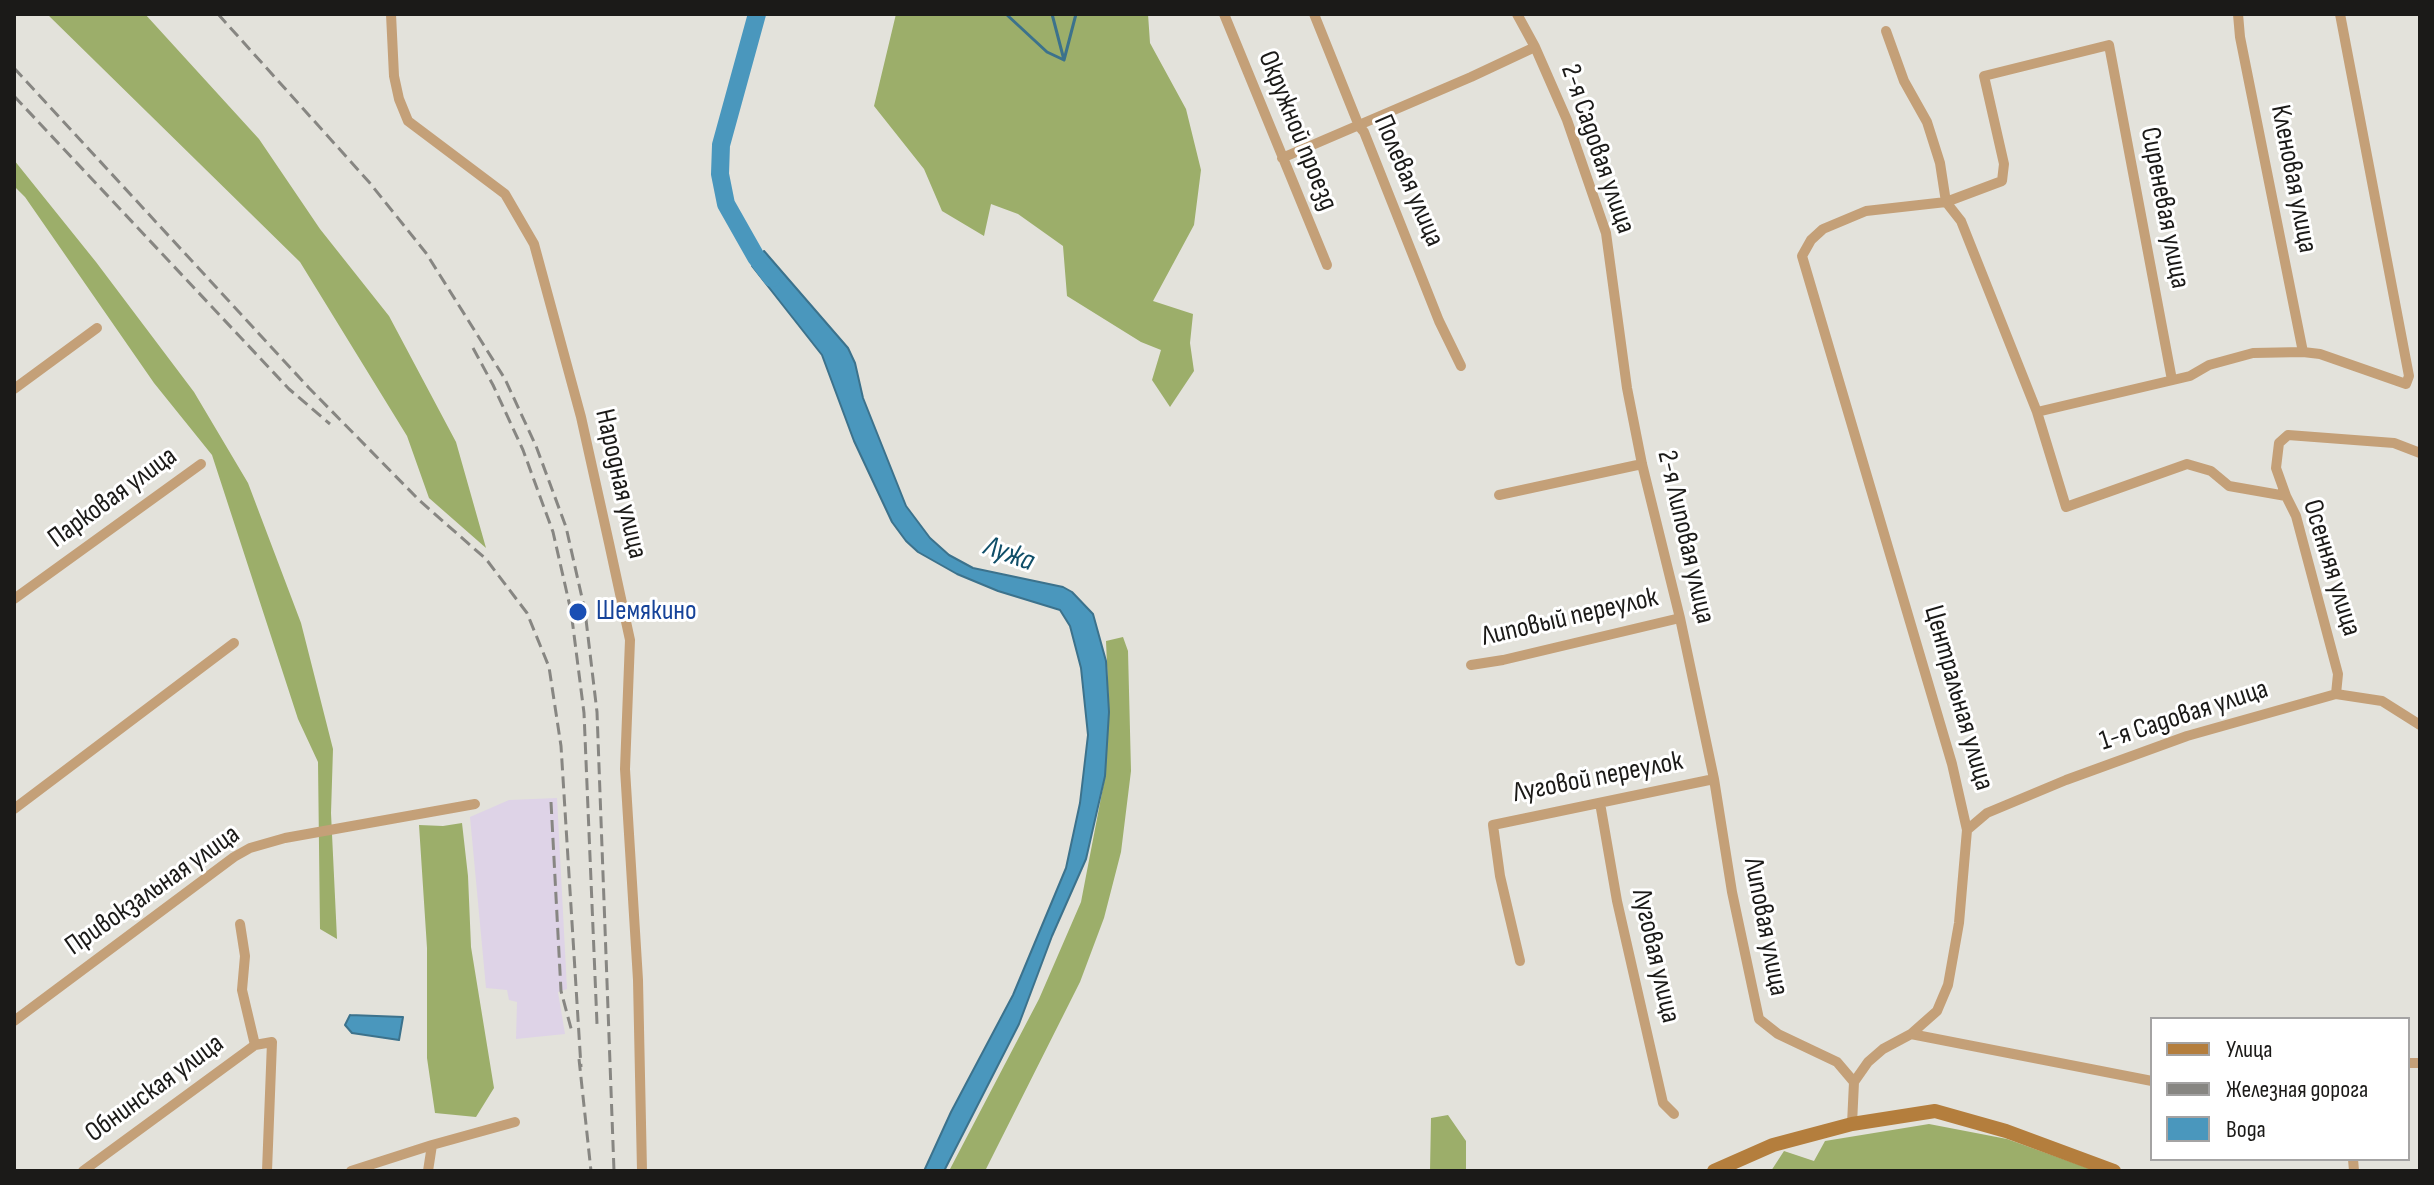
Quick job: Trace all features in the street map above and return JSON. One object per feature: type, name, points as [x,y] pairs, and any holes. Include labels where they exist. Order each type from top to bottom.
[{"type":"street","name":"Народная улица","points":[[391,14],[394,76],[408,121],[505,194],[534,244],[581,417],[603,515],[630,640],[625,769],[638,980],[642,1171]]},
{"type":"street","name":"Окружной проезд","points":[[1224,14],[1327,265]]},
{"type":"street","name":"Полевая улица","points":[[1314,14],[1439,321],[1461,366]]},
{"type":"street","name":"2-я Садовая улица","points":[[1517,14],[1567,120],[1595,197],[1606,233],[1616,306]]},
{"type":"street","name":"Кленовая улица","points":[[2238,14],[2303,352]]},
{"type":"street","points":[[1886,31],[1904,81],[1927,122],[1940,163],[1946,202],[1961,221],[2037,412],[2190,376],[2209,365],[2253,353],[2320,354],[2406,384],[2409,376],[2340,14]]},
{"type":"street","name":"Сиреневая улица","points":[[1946,202],[2002,181],[2004,164],[1984,76],[2109,45],[2172,380]]},
{"type":"street","points":[[1282,158],[1535,47]]},
{"type":"street","name":"Центральная улица","points":[[1854,1082],[1868,1062],[1883,1049],[1911,1034],[1937,1011],[1948,985],[1959,923],[1967,830],[1952,764],[1802,256],[1811,240],[1823,229],[1866,211],[1946,202]]},
{"type":"street","name":"2-я Липовая улица","points":[[1616,306],[1627,388],[1642,464],[1680,618],[1714,779]]},
{"type":"street","points":[[14,389],[97,328]]},
{"type":"street","name":"Осенняя улица","points":[[2037,412],[2066,507],[2187,464],[2211,471],[2229,486],[2286,496],[2296,516],[2338,674],[2336,694]]},
{"type":"street","points":[[2286,496],[2276,468],[2279,443],[2288,435],[2394,443],[2420,453]]},
{"type":"street","name":"Парковая улица","points":[[14,599],[201,464]]},
{"type":"street","points":[[1499,495],[1642,464]]},
{"type":"street","name":"Липовый переулок","points":[[1471,665],[1680,618]]},
{"type":"street","points":[[14,809],[234,643]]},
{"type":"street","name":"1-я Садовая улица","points":[[1967,830],[1987,813],[2066,780],[2187,736],[2336,694],[2382,701],[2420,725]]},
{"type":"street","name":"Луговой переулок","points":[[1520,961],[1500,876],[1493,825],[1714,779]]},
{"type":"street","name":"Липовая улица","points":[[1714,779],[1732,892],[1759,1019],[1778,1034],[1837,1062],[1854,1082]]},
{"type":"street","name":"Луговая улица","points":[[1600,803],[1617,901],[1663,1103],[1674,1114]]},
{"type":"street","name":"Привокзальная улица","points":[[14,1021],[250,848],[285,838],[475,804]]},
{"type":"street","points":[[240,924],[245,956],[242,990],[255,1045],[272,1042],[267,1171]]},
{"type":"street","points":[[1911,1034],[2150,1081]]},
{"type":"street","name":"Обнинская улица","points":[[83,1171],[255,1045]]},
{"type":"street","points":[[1852,1124],[1854,1082]]},
{"type":"street","points":[[1718,1170],[1773,1145],[1852,1124],[1924,1112],[1950,1113],[2114,1171]]},
{"type":"street","points":[[351,1171],[515,1122]]},
{"type":"street","points":[[428,1171],[432,1145]]},
{"type":"shaded area","points":[[557,798],[567,989],[558,992],[565,1034],[516,1039],[517,1002],[509,1000],[507,990],[486,988],[470,817],[509,800]]},
{"type":"green space","points":[[47,14],[145,14],[259,139],[320,229],[389,316],[456,442],[486,548],[429,498],[407,436],[300,262]]},
{"type":"green space","points":[[896,14],[1148,14],[1150,43],[1186,109],[1201,170],[1194,225],[1153,301],[1193,314],[1190,343],[1194,371],[1170,407],[1152,380],[1161,350],[1141,342],[1067,296],[1063,246],[1018,214],[991,204],[984,236],[942,211],[924,169],[874,106]]},
{"type":"green space","points":[[14,160],[194,392],[248,483],[301,623],[333,749],[331,813],[337,939],[320,929],[318,762],[298,719],[212,455],[154,383],[25,197],[14,186]]},
{"type":"green space","points":[[1123,637],[1128,651],[1131,771],[1121,852],[1104,918],[1080,982],[985,1171],[949,1171],[1039,999],[1081,902],[1105,777],[1109,712],[1106,641]]},
{"type":"green space","points":[[462,823],[471,947],[494,1088],[476,1117],[435,1113],[427,1058],[427,948],[419,825]]},
{"type":"green space","points":[[1448,1115],[1466,1141],[1466,1171],[1430,1171],[1431,1118]]},
{"type":"green space","points":[[1929,1124],[2007,1139],[2096,1171],[1771,1171],[1784,1151],[1814,1161],[1825,1141]]},
{"type":"water","points":[[764,251],[848,348],[863,398],[906,506],[930,538],[949,555],[973,568],[1063,587],[1072,592],[1093,614],[1106,661],[1109,712],[1105,776],[1086,859],[1052,936],[1019,1024],[944,1171],[924,1171],[951,1112],[1013,995],[1066,868],[1080,803],[1088,735],[1081,668],[1070,626],[1060,610],[998,591],[957,574],[918,552],[906,541],[892,522],[854,441],[822,355],[752,266]]},
{"type":"water","points":[[350,1015],[403,1017],[399,1040],[352,1033],[345,1025]]},
{"type":"waterway","name":"Лужа","points":[[757,14],[721,145],[720,174],[726,204],[756,257],[772,278]]},
{"type":"waterway","points":[[1006,14],[1047,52],[1064,60],[1052,14]]},
{"type":"waterway","points":[[1064,60],[1076,14]]},
{"type":"railway","points":[[218,14],[369,182],[426,253],[505,379],[536,446],[566,527],[585,611],[597,712],[614,1171]]},
{"type":"railway","points":[[14,68],[309,388],[420,501],[486,559],[527,613],[549,667],[561,746],[581,1067]]},
{"type":"railway","points":[[14,96],[289,389],[330,424]]},
{"type":"railway","points":[[473,348],[523,450],[553,532],[571,611],[584,713],[597,1024]]},
{"type":"railway","points":[[551,802],[561,991],[572,1032]]},
{"type":"railway","points":[[579,1059],[591,1171]]},
{"type":"place","name":"Шемякино","points":[[578,612]]}]
